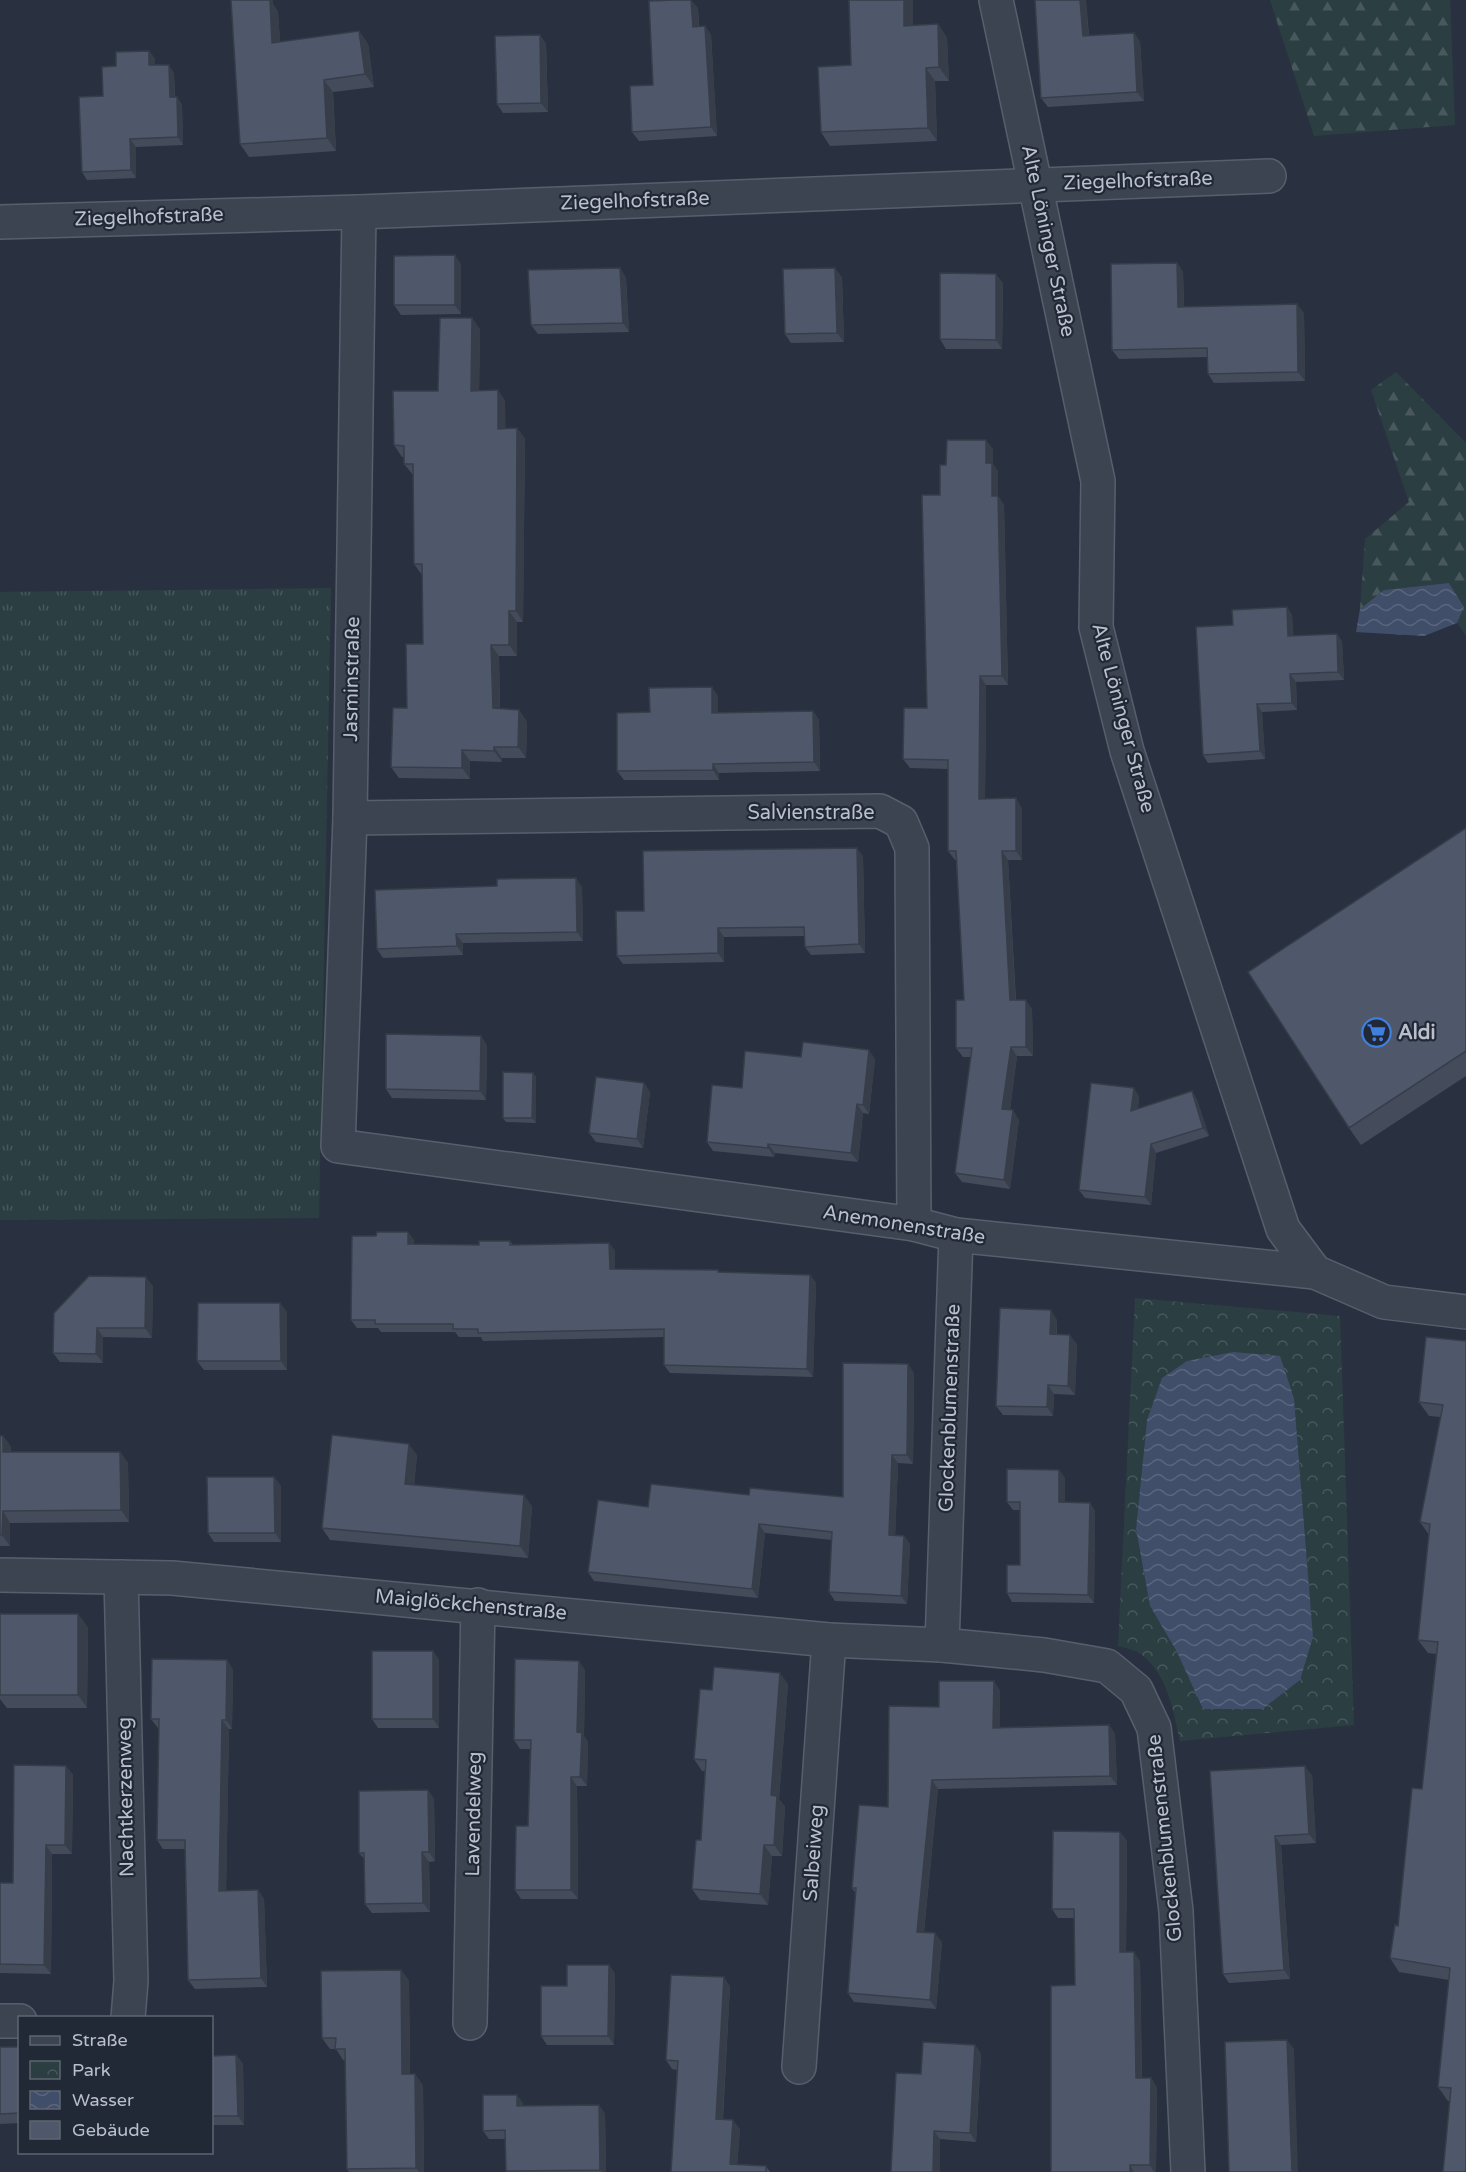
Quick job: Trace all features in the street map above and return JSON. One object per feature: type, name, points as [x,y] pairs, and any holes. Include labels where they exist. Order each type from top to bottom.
[{"type":"street","name":"Alte Löninger Straße","points":[[996,0],[1098,482],[1096,627],[1127,751],[1283,1229],[1315,1272]]},
{"type":"street","name":"Ziegelhofstraße","points":[[0,222],[359,212],[1269,176]]},
{"type":"street","name":"Jasminstraße","points":[[338,1146],[350,818],[359,212]]},
{"type":"street","name":"Salvienstraße","points":[[350,818],[880,811],[901,822],[912,848],[914,1224]]},
{"type":"street","name":"Anemonenstraße","points":[[338,1146],[914,1224],[956,1236],[1315,1272],[1384,1302],[1466,1312]]},
{"type":"street","name":"Glockenblumenstraße","points":[[956,1236],[942,1645],[1044,1654],[1107,1666],[1136,1690],[1154,1728],[1176,1911],[1188,2172]]},
{"type":"street","name":"Maiglöckchenstraße","points":[[0,1575],[172,1578],[478,1605],[829,1640],[942,1645]]},
{"type":"street","name":"Nachtkerzenweg","points":[[121,1577],[131,1981],[128,2016]]},
{"type":"street","name":"Lavendelweg","points":[[470,2023],[478,1605]]},
{"type":"street","name":"Salbeiweg","points":[[799,2067],[829,1640]]},
{"type":"street","points":[[0,2021],[18,2020]]},
{"type":"green space","points":[[1270,0],[1450,0],[1455,125],[1314,136]]},
{"type":"green space","points":[[1396,372],[1466,443],[1466,636],[1457,623],[1464,607],[1449,583],[1384,590],[1360,609],[1365,539],[1409,502],[1371,390]]},
{"type":"green space","points":[[331,588],[319,1218],[0,1220],[0,592]]},
{"type":"green space","points":[[1135,1298],[1340,1316],[1354,1725],[1180,1741],[1168,1694],[1158,1672],[1141,1654],[1118,1646]],"holes":[[[1279,1356],[1294,1397],[1313,1637],[1177,1652],[1150,1606],[1136,1529],[1147,1420],[1162,1378]]]},
{"type":"water","points":[[1449,583],[1464,607],[1457,623],[1424,636],[1356,632],[1360,609],[1384,590]]},
{"type":"water","points":[[1233,1352],[1280,1356],[1294,1398],[1313,1637],[1300,1680],[1262,1709],[1203,1709],[1177,1652],[1150,1606],[1136,1529],[1147,1420],[1162,1378],[1187,1361]]},
{"type":"building","points":[[231,0],[270,0],[272,43],[359,31],[365,74],[324,80],[327,138],[240,144]]},
{"type":"building","points":[[691,0],[693,27],[705,26],[711,127],[632,132],[630,86],[653,85],[649,1]]},
{"type":"building","points":[[849,0],[904,0],[904,26],[938,24],[939,67],[926,68],[928,128],[821,132],[818,67],[851,65]]},
{"type":"building","points":[[1035,0],[1080,0],[1083,36],[1134,33],[1137,92],[1041,98]]},
{"type":"building","points":[[540,35],[541,103],[497,104],[495,36]]},
{"type":"building","points":[[149,51],[149,65],[169,65],[170,97],[177,97],[178,137],[130,139],[131,170],[82,172],[79,97],[103,96],[102,67],[116,66],[116,52]]},
{"type":"building","points":[[455,255],[455,305],[394,305],[394,256]]},
{"type":"building","points":[[1177,263],[1178,307],[1297,304],[1298,372],[1208,374],[1207,348],[1112,350],[1111,264]]},
{"type":"building","points":[[620,268],[623,323],[531,325],[528,270]]},
{"type":"building","points":[[835,268],[837,333],[785,334],[783,269]]},
{"type":"building","points":[[940,273],[996,274],[996,340],[940,339]]},
{"type":"building","points":[[440,318],[472,318],[471,391],[498,390],[498,429],[517,428],[516,611],[509,611],[509,645],[491,645],[493,708],[519,710],[518,747],[494,747],[494,751],[462,750],[462,768],[391,767],[393,708],[407,708],[406,644],[423,644],[422,564],[414,564],[413,464],[404,464],[404,446],[394,445],[393,391],[438,391]]},
{"type":"building","points":[[947,440],[986,440],[986,463],[992,463],[992,496],[998,496],[1002,676],[980,676],[979,799],[1016,798],[1016,851],[1002,851],[1010,1000],[1026,1000],[1026,1047],[1011,1047],[1002,1109],[1013,1110],[1004,1180],[955,1173],[972,1048],[956,1048],[956,1000],[964,1000],[956,851],[948,851],[948,760],[903,759],[904,708],[927,708],[922,495],[940,495],[940,465],[946,465]]},
{"type":"building","points":[[1287,607],[1288,636],[1337,634],[1338,672],[1290,674],[1292,703],[1257,704],[1260,751],[1203,755],[1196,627],[1233,625],[1232,610]]},
{"type":"building","points":[[712,687],[712,713],[813,711],[814,762],[713,764],[713,770],[617,771],[617,713],[650,712],[649,688]]},
{"type":"building","name":"Aldi","points":[[1466,828],[1466,1051],[1349,1128],[1248,972]]},
{"type":"building","points":[[857,848],[859,944],[805,947],[804,927],[718,928],[718,953],[617,956],[616,911],[644,911],[643,851]]},
{"type":"building","points":[[576,878],[577,932],[456,934],[457,946],[377,949],[375,890],[497,886],[497,879]]},
{"type":"building","points":[[386,1034],[481,1036],[480,1091],[386,1089]]},
{"type":"building","points":[[803,1042],[869,1050],[863,1105],[857,1104],[851,1153],[768,1144],[768,1148],[707,1142],[712,1085],[742,1088],[745,1051],[801,1057]]},
{"type":"building","points":[[503,1072],[533,1073],[532,1118],[503,1118]]},
{"type":"building","points":[[596,1077],[644,1083],[637,1139],[589,1133]]},
{"type":"building","points":[[1091,1083],[1134,1088],[1131,1111],[1192,1091],[1203,1128],[1151,1144],[1145,1197],[1079,1190]]},
{"type":"building","points":[[377,1232],[408,1232],[408,1244],[479,1245],[479,1241],[510,1241],[510,1245],[609,1243],[610,1269],[718,1270],[718,1272],[810,1275],[807,1369],[664,1365],[664,1329],[478,1333],[478,1329],[453,1329],[453,1324],[375,1324],[375,1320],[351,1320],[352,1236],[376,1236]]},
{"type":"building","points":[[89,1276],[146,1277],[145,1328],[97,1328],[96,1354],[53,1353],[54,1313]]},
{"type":"building","points":[[198,1303],[280,1303],[281,1361],[197,1361]]},
{"type":"building","points":[[1000,1308],[1051,1310],[1050,1334],[1070,1335],[1068,1386],[1048,1385],[1047,1407],[996,1406]]},
{"type":"building","points":[[1426,1337],[1466,1341],[1466,2172],[1443,2172],[1451,2088],[1438,2087],[1450,1968],[1390,1958],[1395,1925],[1398,1926],[1412,1788],[1422,1789],[1438,1642],[1418,1640],[1430,1524],[1420,1522],[1443,1405],[1419,1402]]},
{"type":"building","points":[[843,1363],[908,1364],[907,1455],[892,1455],[889,1535],[904,1536],[901,1596],[829,1592],[832,1532],[759,1524],[752,1589],[588,1572],[598,1500],[648,1507],[651,1484],[749,1495],[750,1488],[843,1497]]},
{"type":"building","points":[[332,1435],[409,1444],[405,1484],[524,1495],[520,1546],[322,1528]]},
{"type":"building","points":[[0,1436],[3,1436],[3,1452],[120,1452],[121,1510],[3,1511],[2,1535],[0,1535]]},
{"type":"building","points":[[1007,1469],[1059,1470],[1059,1502],[1090,1503],[1088,1595],[1007,1593],[1007,1565],[1020,1565],[1020,1502],[1007,1502]]},
{"type":"building","points":[[207,1477],[274,1477],[275,1533],[208,1533]]},
{"type":"building","points":[[0,1614],[78,1614],[78,1695],[0,1695]]},
{"type":"building","points":[[372,1651],[433,1651],[433,1719],[372,1719]]},
{"type":"building","points":[[152,1659],[227,1660],[226,1720],[222,1720],[219,1891],[258,1890],[261,1978],[188,1980],[185,1840],[157,1840],[159,1719],[151,1719]]},
{"type":"building","points":[[515,1659],[579,1661],[577,1732],[582,1733],[580,1777],[571,1777],[571,1890],[515,1890],[516,1826],[528,1826],[531,1740],[514,1740]]},
{"type":"building","points":[[714,1667],[780,1673],[771,1795],[777,1796],[774,1845],[764,1845],[760,1894],[692,1889],[696,1840],[701,1840],[706,1760],[694,1759],[700,1689],[712,1690]]},
{"type":"building","points":[[939,1681],[994,1681],[993,1728],[1109,1725],[1110,1776],[932,1780],[917,1932],[935,1933],[930,2000],[848,1993],[856,1888],[852,1888],[859,1805],[888,1807],[889,1706],[939,1707]]},
{"type":"building","points":[[14,1765],[66,1766],[65,1845],[46,1845],[44,1965],[0,1964],[0,1883],[13,1883]]},
{"type":"building","points":[[1305,1766],[1309,1834],[1275,1836],[1284,1970],[1223,1974],[1210,1771]]},
{"type":"building","points":[[428,1790],[429,1852],[422,1852],[423,1903],[365,1904],[364,1853],[359,1853],[359,1791]]},
{"type":"building","points":[[1053,1831],[1120,1832],[1120,1952],[1134,1952],[1136,2078],[1151,2078],[1150,2165],[1130,2165],[1130,2172],[1051,2172],[1051,1986],[1075,1985],[1074,1909],[1052,1909]]},
{"type":"building","points":[[567,1965],[609,1965],[608,2036],[541,2036],[541,1986],[567,1986]]},
{"type":"building","points":[[401,1970],[402,2074],[415,2074],[416,2168],[347,2169],[345,2049],[335,2049],[336,2038],[322,2038],[321,1971]]},
{"type":"building","points":[[671,1975],[724,1977],[716,2119],[733,2120],[730,2164],[766,2166],[766,2172],[671,2172],[678,2061],[666,2060]]},
{"type":"building","points":[[1287,2040],[1292,2172],[1229,2172],[1225,2042]]},
{"type":"building","points":[[923,2042],[975,2045],[970,2133],[934,2131],[933,2172],[891,2172],[896,2073],[921,2074]]},
{"type":"building","points":[[0,2047],[18,2047],[18,2113],[0,2114]]},
{"type":"building","points":[[236,2055],[238,2116],[213,2116],[213,2056]]},
{"type":"building","points":[[483,2095],[517,2095],[517,2106],[599,2105],[600,2170],[506,2171],[505,2130],[483,2131]]},
{"type":"place","name":"Aldi","points":[[1377,1033]]}]
